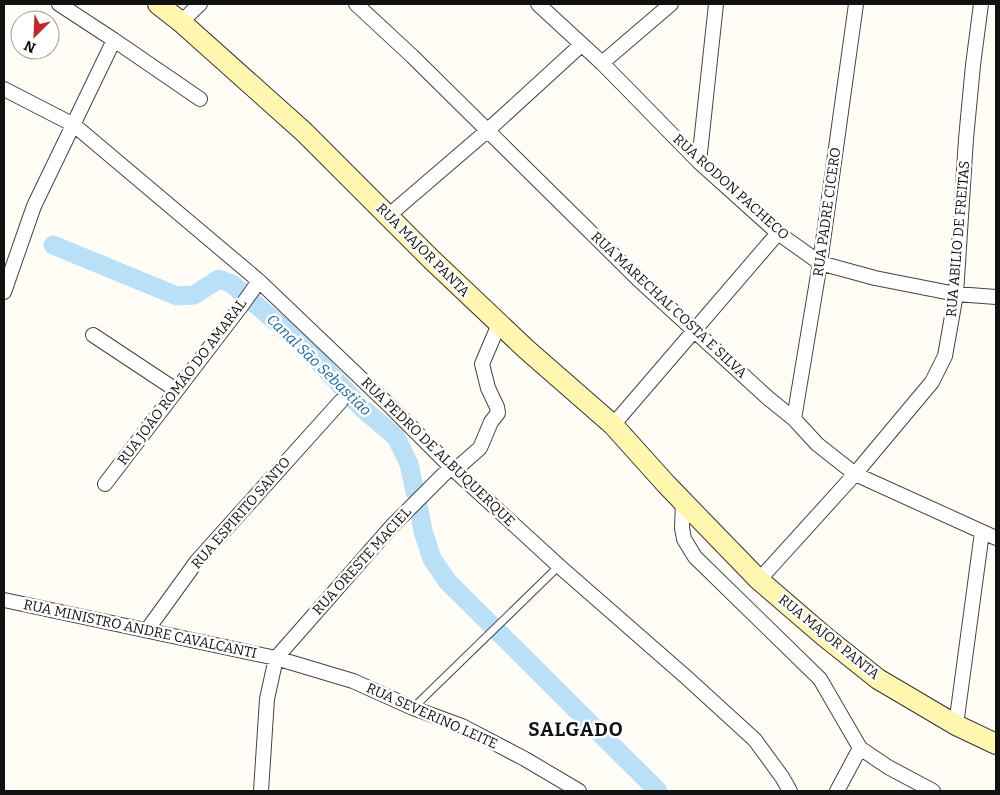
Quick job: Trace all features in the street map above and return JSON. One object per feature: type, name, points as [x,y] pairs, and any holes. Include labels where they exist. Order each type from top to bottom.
[{"type":"street","points":[[59,4],[200,99]]},
{"type":"street","name":"RUA MAJOR PANTA","points":[[158,4],[181,22],[304,132],[432,260],[526,349],[613,425],[759,580],[878,679],[956,725],[996,744]]},
{"type":"street","points":[[181,22],[200,4]]},
{"type":"street","name":"RUA MARECHAL COSTA E SILVA","points":[[356,4],[412,56],[640,280],[794,420],[817,444],[855,474],[996,538]]},
{"type":"street","name":"RUA RODON PACHECO","points":[[538,4],[581,46],[602,63],[699,162],[778,233],[820,263],[875,278],[956,294],[996,297]]},
{"type":"street","points":[[602,63],[670,4]]},
{"type":"street","points":[[699,162],[716,4]]},
{"type":"street","name":"RUA PADRE CICERO","points":[[794,420],[820,263],[856,4]]},
{"type":"street","name":"RUA ABILIO DE FREITAS","points":[[759,580],[855,474],[932,382],[945,356],[956,294],[966,140],[973,65],[982,4]]},
{"type":"street","points":[[4,292],[34,206],[114,40]]},
{"type":"street","points":[[388,216],[487,131],[581,46]]},
{"type":"street","name":"RUA PEDRO DE ALBUQUERQUE","points":[[4,89],[74,125],[392,408],[453,469],[754,740],[782,777],[790,791]]},
{"type":"street","points":[[613,425],[696,331],[778,233]]},
{"type":"street","name":"RUA JOÃO ROMÃO DO AMARAL","points":[[105,484],[255,286]]},
{"type":"street","name":"RUA ORESTE MACIEL","points":[[276,658],[392,526],[453,469],[480,448],[491,422],[498,412],[488,388],[482,364],[500,324]]},
{"type":"street","points":[[93,335],[176,390]]},
{"type":"street","name":"RUA ESPIRITO SANTO","points":[[147,630],[196,562],[341,401]]},
{"type":"street","points":[[683,501],[682,528],[684,539],[695,557],[820,678],[860,748],[888,767],[933,791]]},
{"type":"street","points":[[956,725],[982,532]]},
{"type":"street","name":"RUA MINISTRO ANDRE CAVALCANTI","points":[[4,600],[276,658]]},
{"type":"street","points":[[261,791],[267,699],[276,658]]},
{"type":"street","name":"RUA SEVERINO LEITE","points":[[276,658],[353,681],[413,708],[462,726],[580,791]]},
{"type":"street","points":[[837,791],[860,748]]},
{"type":"lane","points":[[413,708],[491,630],[559,566]]},
{"type":"waterway","name":"Canal São Sebastião","points":[[53,245],[177,296],[194,295],[219,279],[232,284],[303,345],[362,408],[396,437],[409,464],[415,492]]},
{"type":"waterway","name":"Canal São Sebastião","points":[[418,505],[423,531],[432,559],[448,582],[658,791]]},
{"type":"district","name":"SALGADO","points":[[576,729]]}]
